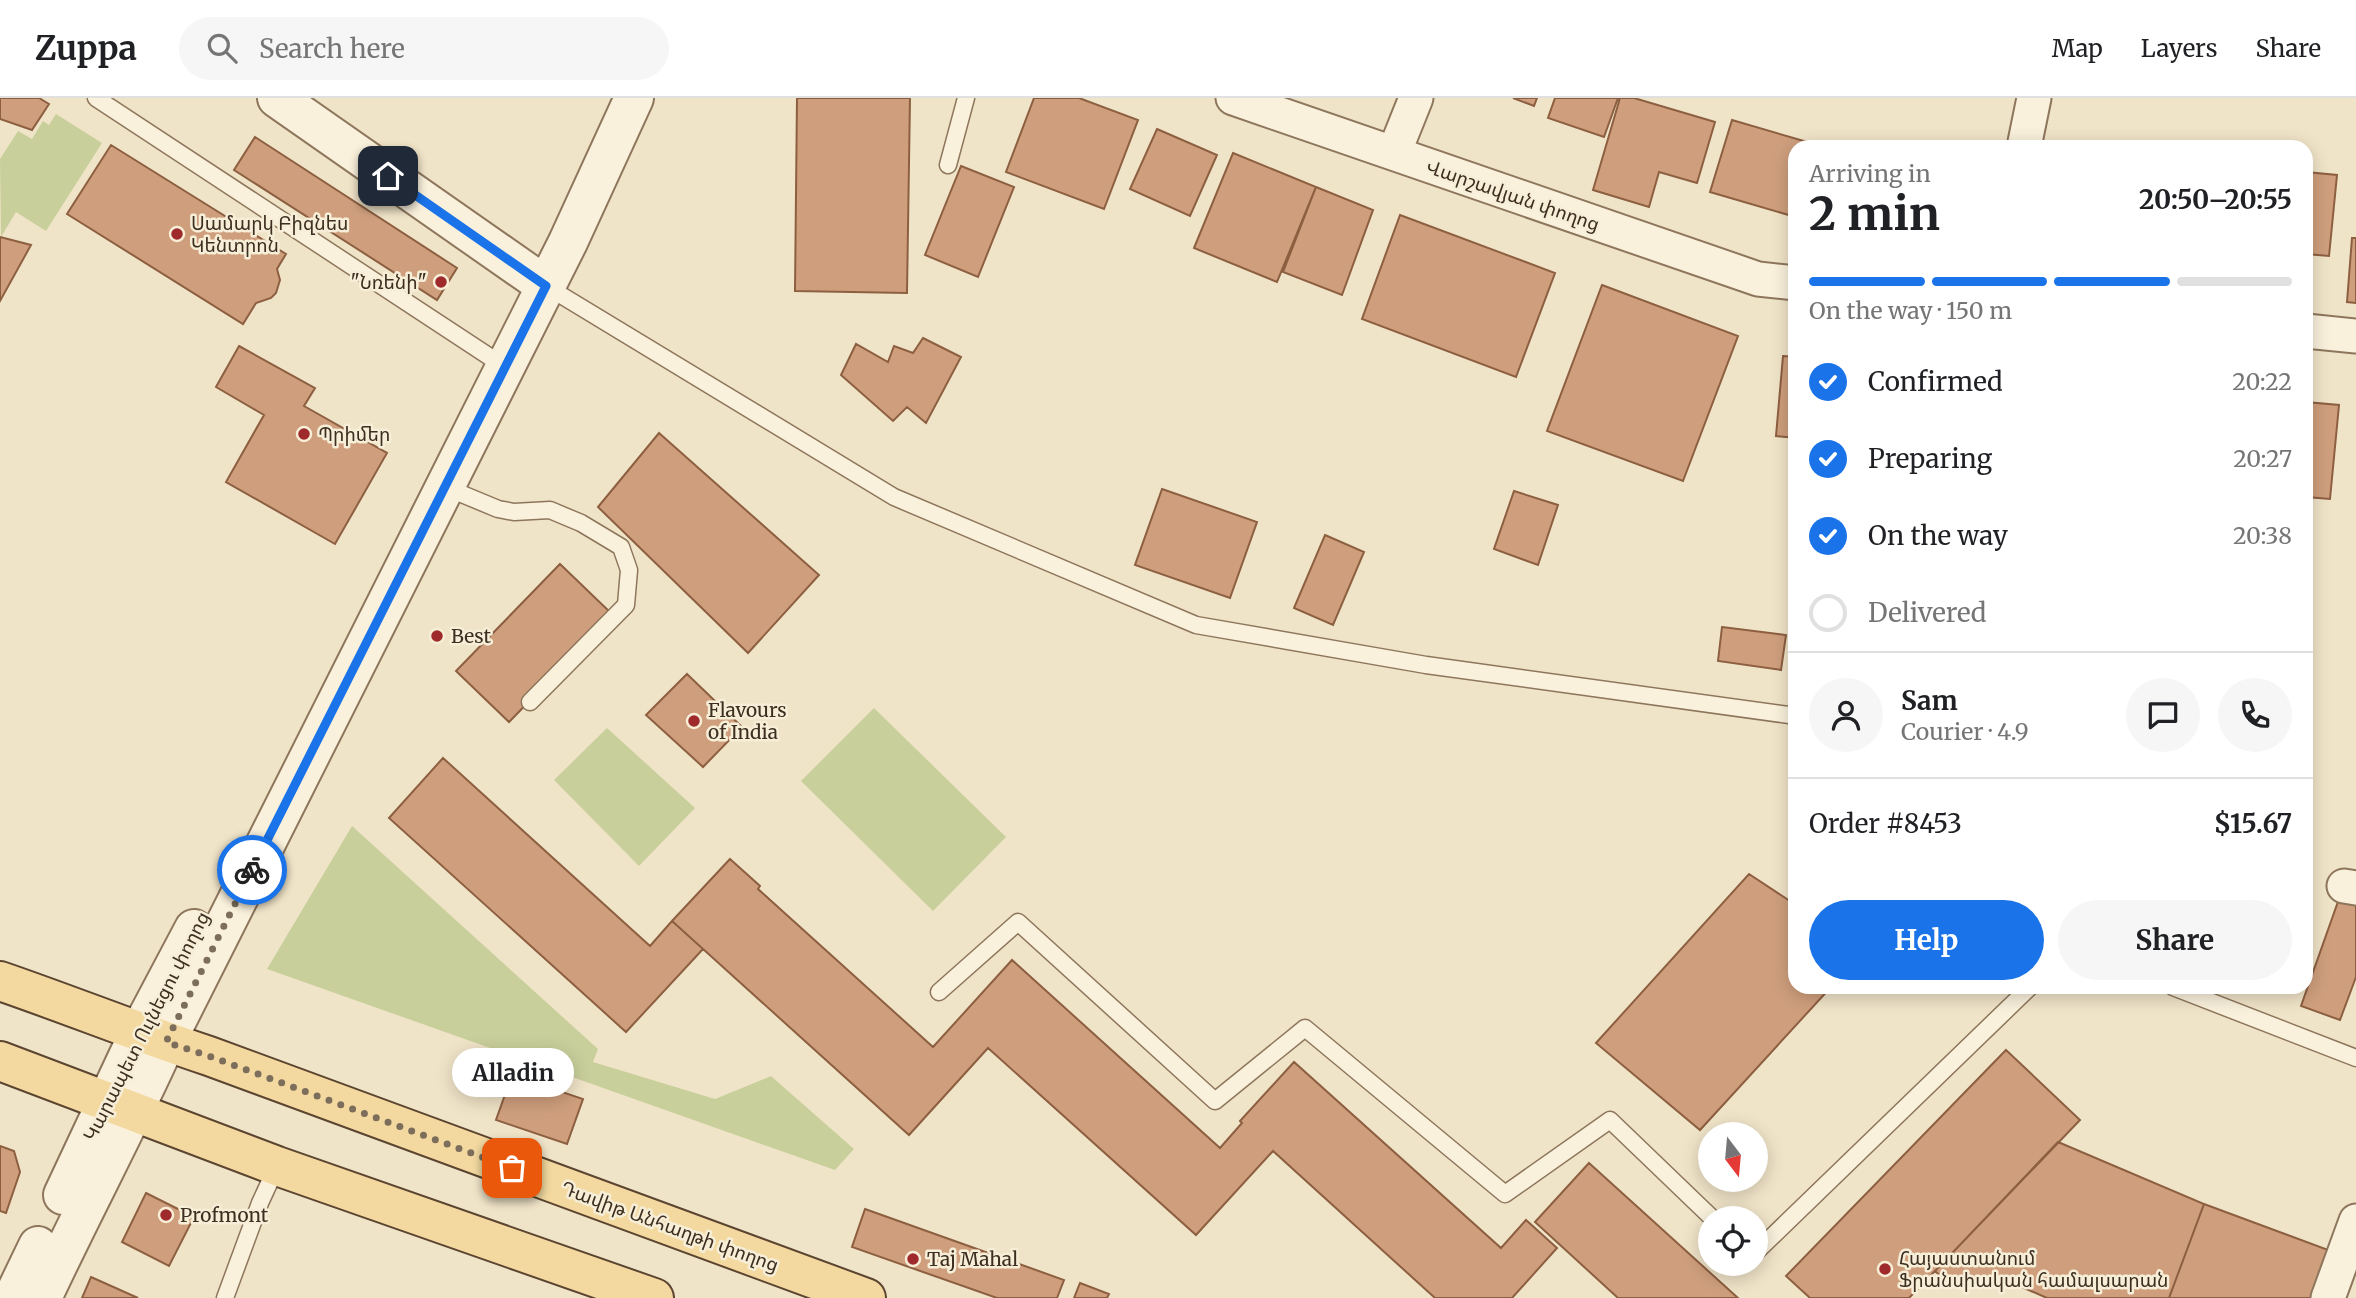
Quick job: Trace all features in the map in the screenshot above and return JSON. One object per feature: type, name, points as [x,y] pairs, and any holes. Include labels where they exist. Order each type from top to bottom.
[{"type":"main road","name":"Դավիթ Անհաղթի փողոց","points":[[0,981],[866,1298]]},
{"type":"main road","points":[[0,1061],[276,1166],[654,1298]]},
{"type":"street","points":[[277,98],[542,283]]},
{"type":"street","name":"Կարապետ Ուլնեցու փողոց","points":[[13,1298],[120,1108],[153,1036],[496,361],[568,242],[634,98]]},
{"type":"street","name":"Վարշավյան փողոց","points":[[1233,98],[1758,279],[1788,282]]},
{"type":"street","points":[[1394,153],[1416,98]]},
{"type":"street","points":[[2025,140],[2034,98]]},
{"type":"street","name":"Կարապետ Ուլնեցու փողոց","points":[[153,1036],[445,486],[542,283]]},
{"type":"street","points":[[2313,332],[2356,335]]},
{"type":"street","name":"Կարապետ Ուլնեցու փողոց","points":[[42,1298],[85,1206],[120,1108]]},
{"type":"street","points":[[2328,1298],[2356,1220]]},
{"type":"lane","points":[[96,98],[496,361]]},
{"type":"lane","points":[[948,165],[966,98]]},
{"type":"lane","points":[[542,283],[894,497],[1196,625],[1426,665],[1788,715]]},
{"type":"lane","points":[[445,486],[498,509],[514,512],[550,510],[581,523],[621,547],[629,570],[626,605],[530,702]]},
{"type":"lane","points":[[939,992],[1018,922],[1214,1101],[1306,1028],[1505,1194],[1610,1119],[1700,1206]]},
{"type":"lane","points":[[1768,1240],[2023,994]]},
{"type":"lane","points":[[2191,994],[2356,1058]]},
{"type":"lane","points":[[225,1298],[276,1166]]},
{"type":"green space","points":[[56,114],[102,143],[46,231],[16,212],[1,237],[0,159],[18,131],[32,139],[43,121],[49,125]]},
{"type":"green space","points":[[874,708],[1006,837],[933,911],[801,781]]},
{"type":"green space","points":[[607,728],[695,808],[639,866],[554,780]]},
{"type":"green space","points":[[352,826],[598,1049],[593,1062],[715,1099],[771,1076],[854,1149],[835,1170],[267,969]]},
{"type":"building","points":[[0,98],[39,98],[49,104],[32,130],[0,119]]},
{"type":"building","points":[[797,98],[910,98],[907,293],[795,291]]},
{"type":"building","points":[[1034,98],[1079,98],[1138,120],[1104,209],[1006,172]]},
{"type":"building","points":[[1513,98],[1537,98],[1534,106]]},
{"type":"building","points":[[1555,98],[1618,98],[1604,137],[1548,118]]},
{"type":"building","points":[[1620,98],[1634,98],[1715,122],[1697,183],[1659,172],[1649,207],[1593,190]]},
{"type":"building","points":[[1732,120],[1800,140],[1788,140],[1788,215],[1710,192]]},
{"type":"building","points":[[1157,129],[1217,155],[1190,216],[1130,189]]},
{"type":"building","points":[[255,137],[457,268],[437,300],[234,170]]},
{"type":"building","name":"Սամարկ Բիզնես Կենտրոն","points":[[111,145],[286,254],[277,269],[280,280],[276,293],[271,298],[256,303],[243,324],[67,214]]},
{"type":"building","points":[[1233,153],[1316,187],[1277,282],[1194,248]]},
{"type":"building","points":[[961,166],[1014,187],[978,277],[925,255]]},
{"type":"building","points":[[2313,173],[2337,175],[2329,256],[2313,255]]},
{"type":"building","points":[[1316,187],[1373,210],[1342,295],[1283,272]]},
{"type":"building","points":[[1400,215],[1555,273],[1516,377],[1362,319]]},
{"type":"building","points":[[0,237],[31,245],[0,301]]},
{"type":"building","points":[[2352,238],[2356,238],[2356,303],[2347,302]]},
{"type":"building","points":[[1602,285],[1738,336],[1683,481],[1547,431]]},
{"type":"building","points":[[923,338],[961,357],[926,423],[907,407],[893,421],[841,375],[856,344],[888,362],[894,346],[913,353]]},
{"type":"building","name":"Պրիմեր","points":[[239,346],[315,388],[304,406],[387,453],[335,544],[226,482],[264,415],[216,387]]},
{"type":"building","points":[[1783,356],[1788,356],[1788,437],[1776,436]]},
{"type":"building","points":[[2313,403],[2339,405],[2330,499],[2313,498]]},
{"type":"building","points":[[659,433],[819,575],[748,653],[598,507]]},
{"type":"building","points":[[1162,489],[1257,522],[1230,598],[1135,565]]},
{"type":"building","points":[[1514,491],[1558,505],[1538,565],[1494,549]]},
{"type":"building","points":[[1325,535],[1364,552],[1333,625],[1294,608]]},
{"type":"building","points":[[560,564],[613,615],[509,722],[456,671]]},
{"type":"building","points":[[1722,627],[1786,635],[1781,670],[1718,661]]},
{"type":"building","name":"Flavours of India","points":[[687,674],[742,727],[703,767],[646,715]]},
{"type":"building","points":[[443,758],[650,946],[672,921],[703,949],[626,1032],[389,818]]},
{"type":"building","points":[[730,859],[760,886],[758,889],[933,1047],[1012,960],[1220,1148],[1242,1123],[1240,1121],[1294,1062],[1501,1248],[1526,1220],[1557,1248],[1512,1298],[1435,1298],[1273,1151],[1196,1235],[988,1048],[909,1135],[672,921]]},
{"type":"building","points":[[1749,874],[1788,900],[1788,994],[1825,994],[1707,1122],[1698,1122],[1698,1128],[1596,1043]]},
{"type":"building","points":[[2340,896],[2356,901],[2356,977],[2340,1020],[2301,1006],[2305,994],[2313,994],[2313,972]]},
{"type":"building","points":[[2006,1050],[2080,1120],[1909,1298],[1810,1298],[1786,1276]]},
{"type":"building","points":[[512,1075],[583,1099],[567,1144],[496,1120]]},
{"type":"building","points":[[2058,1142],[2204,1204],[2169,1298],[2047,1298],[2015,1284],[1977,1280],[1948,1283],[1935,1271]]},
{"type":"building","points":[[0,1146],[14,1151],[20,1172],[6,1213],[0,1211]]},
{"type":"building","points":[[1589,1163],[1698,1262],[1698,1276],[1714,1276],[1738,1298],[1618,1298],[1535,1222]]},
{"type":"building","points":[[146,1193],[194,1217],[169,1266],[122,1242]]},
{"type":"building","points":[[2204,1204],[2331,1251],[2313,1298],[2169,1298]]},
{"type":"building","points":[[865,1209],[1064,1280],[1057,1298],[997,1298],[852,1247]]},
{"type":"building","points":[[91,1277],[138,1298],[82,1298]]},
{"type":"building","points":[[1080,1283],[1109,1294],[1107,1298],[1074,1298]]},
{"type":"way so far","points":[[252,870],[166,1042],[512,1168]]},
{"type":"place","name":"Սամարկ Բիզնես Կենտրոն","points":[[177,234]]},
{"type":"place","name":"\"Նռենի\"","points":[[441,282]]},
{"type":"place","name":"Պրիմեր","points":[[304,434]]},
{"type":"place","name":"Best","points":[[437,636]]},
{"type":"place","name":"Flavours of India","points":[[694,721]]},
{"type":"place","name":"Alladin","points":[[512,1168]]},
{"type":"place","name":"Profmont","points":[[166,1215]]},
{"type":"place","name":"Taj Mahal","points":[[913,1259]]},
{"type":"place","name":"Հայաստանում Ֆրանսիական համալսարան","points":[[1885,1269]]},
{"type":"route","points":[[252,870],[546,286],[388,176]]}]
